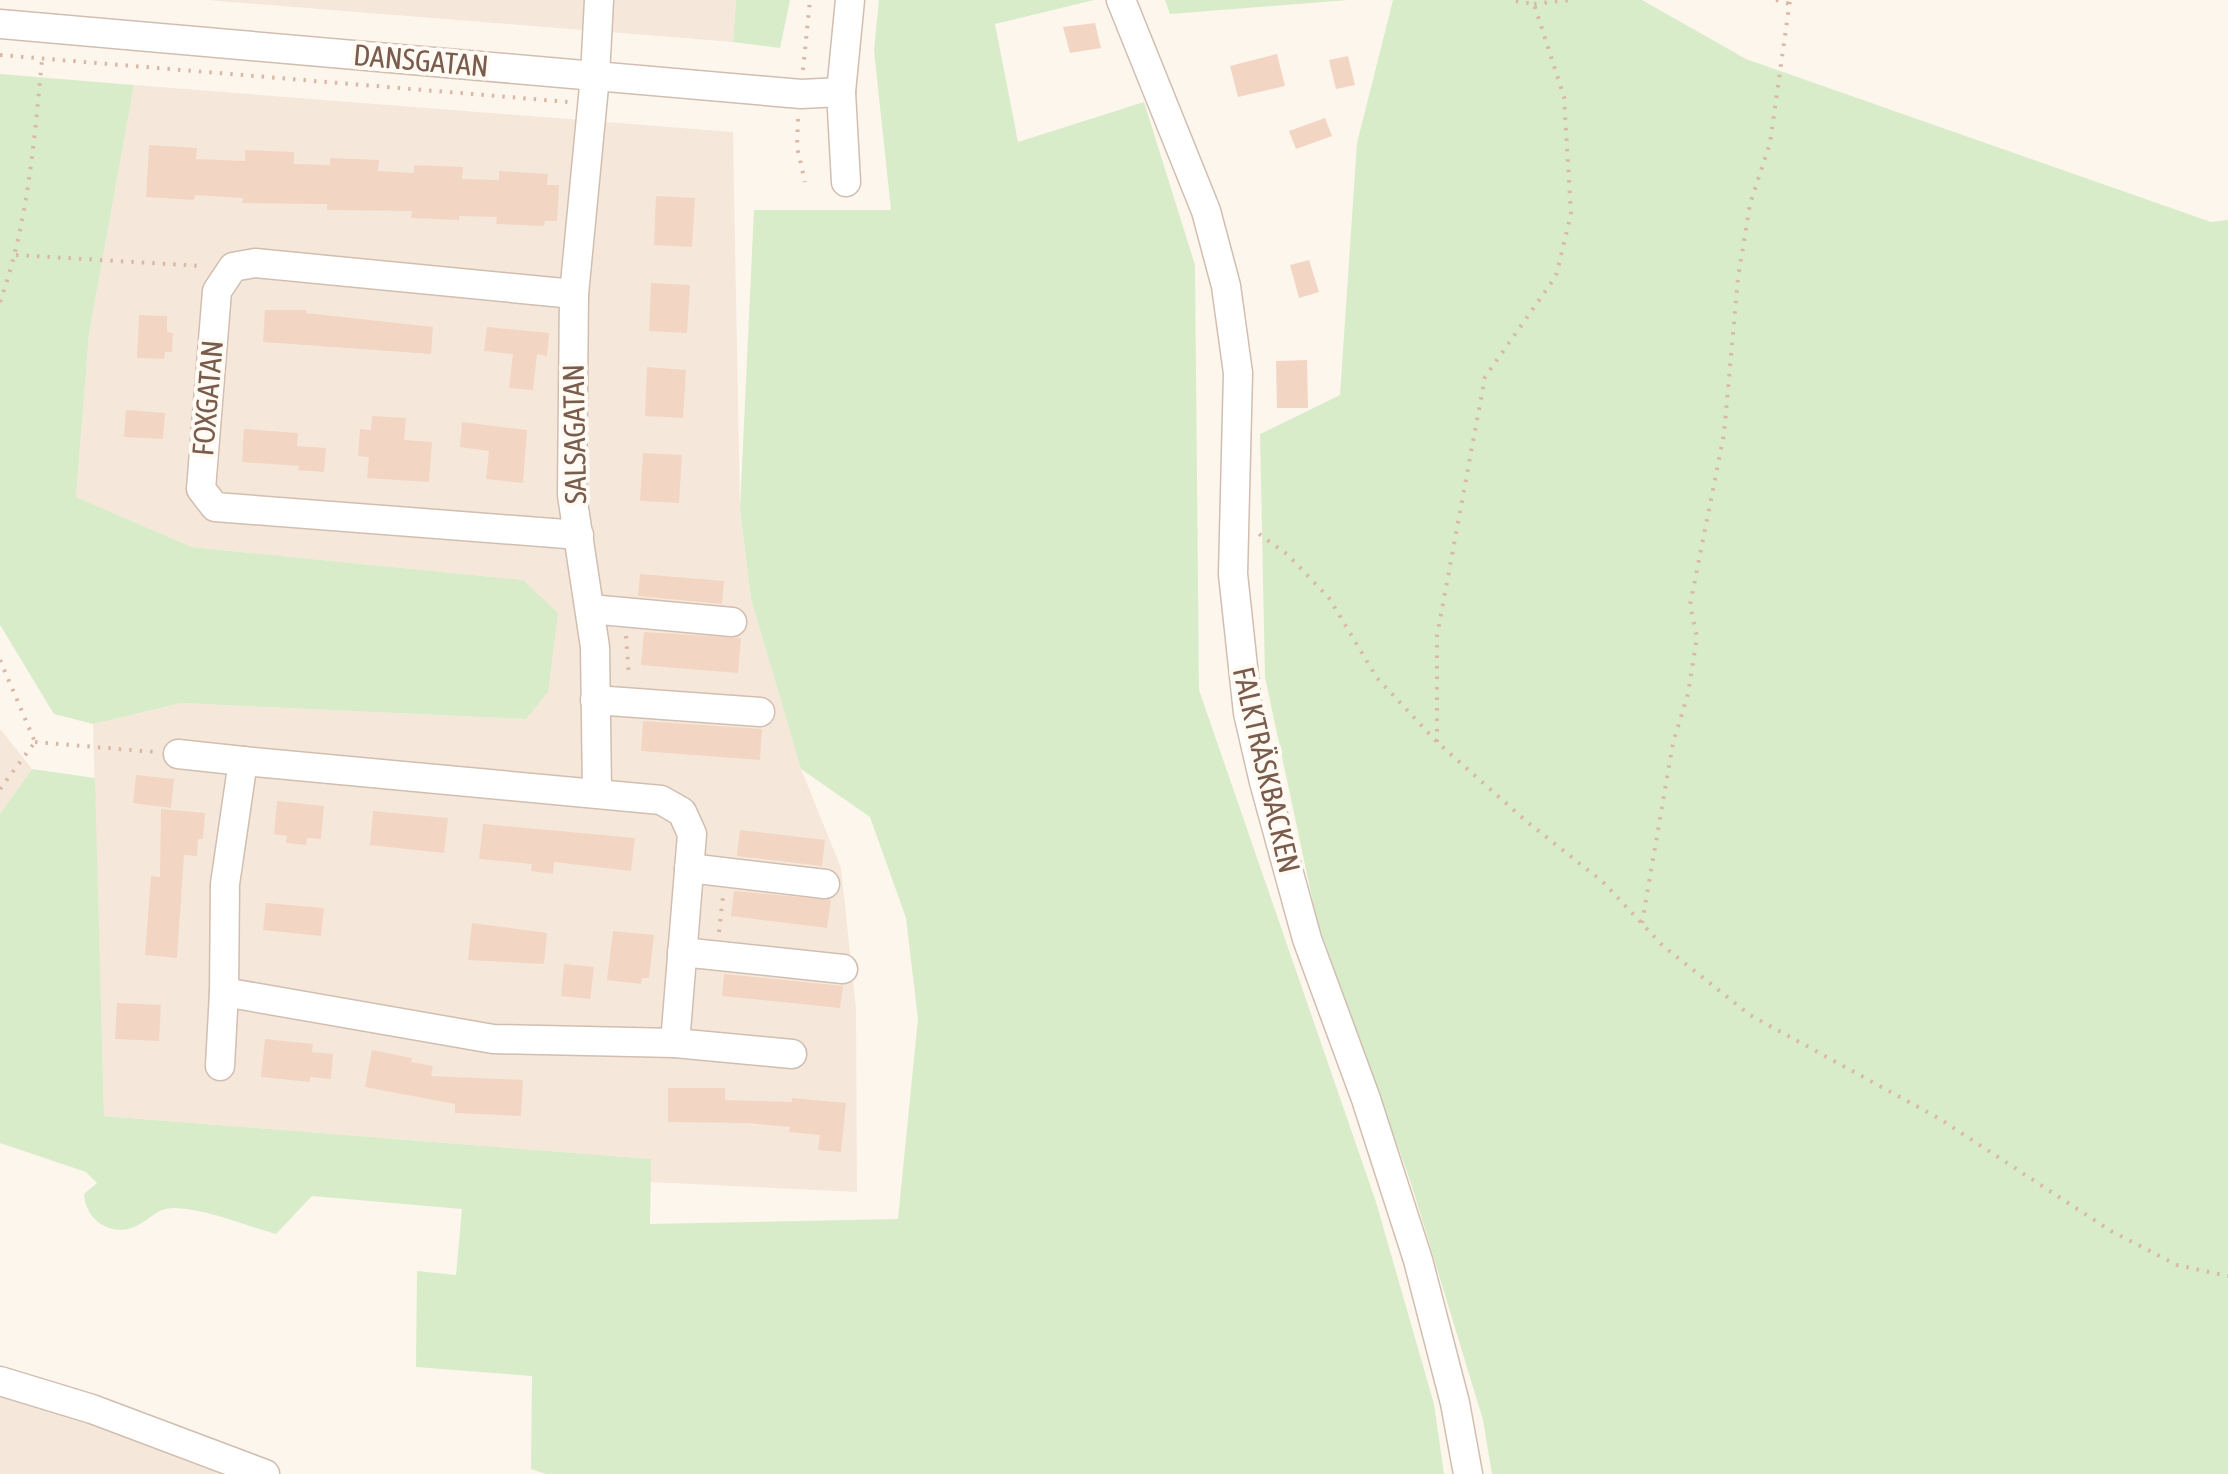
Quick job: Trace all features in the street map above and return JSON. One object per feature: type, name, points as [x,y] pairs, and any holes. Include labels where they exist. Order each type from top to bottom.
[{"type":"street","name":"SALSAGATAN","points":[[597,791],[596,647],[572,495],[574,294],[599,0]]},
{"type":"street","points":[[846,182],[842,92],[850,0]]},
{"type":"street","name":"FALKTRÄSKBACKEN","points":[[1121,0],[1206,212],[1226,286],[1238,372],[1232,574],[1248,713],[1264,782],[1307,939],[1366,1099],[1418,1260],[1455,1403],[1468,1474]]},
{"type":"street","name":"DANSGATAN","points":[[0,24],[594,90],[842,92]]},
{"type":"street","points":[[234,267],[255,263],[574,294]]},
{"type":"street","name":"FOXGATAN","points":[[234,267],[217,291],[202,470],[201,489],[215,507],[579,534]]},
{"type":"street","points":[[590,609],[732,622]]},
{"type":"street","points":[[595,700],[760,712]]},
{"type":"street","points":[[178,754],[662,800],[682,812],[692,834],[675,1043]]},
{"type":"street","points":[[220,1066],[225,884],[243,760]]},
{"type":"street","points":[[689,868],[825,884]]},
{"type":"street","points":[[682,952],[844,969]]},
{"type":"street","points":[[224,992],[493,1039],[675,1043],[792,1054]]},
{"type":"street","points":[[0,1381],[92,1408],[265,1474]]},
{"type":"path","points":[[1510,0],[1534,4],[1568,0]]},
{"type":"path","points":[[1642,923],[1673,743],[1688,694],[1696,637],[1690,605],[1724,434],[1750,204],[1770,143],[1790,2],[1776,0]]},
{"type":"path","points":[[1437,742],[1436,636],[1485,377],[1556,276],[1571,214],[1564,97],[1534,4]]},
{"type":"path","points":[[0,55],[594,90]]},
{"type":"path","points":[[0,302],[16,255],[28,197],[42,58]]},
{"type":"path","points":[[16,255],[234,267]]},
{"type":"path","points":[[1233,516],[1288,555],[1329,598],[1377,678],[1437,742],[1526,821],[1603,882],[1662,946],[1750,1015],[1940,1119],[2111,1231],[2177,1265],[2228,1276]]},
{"type":"path","points":[[624,612],[628,703]]},
{"type":"path","points":[[0,660],[36,742]]},
{"type":"path","points":[[36,742],[178,754]]},
{"type":"path","points":[[0,790],[36,742]]},
{"type":"path","points":[[716,956],[726,872]]},
{"type":"shaded area","points":[[207,0],[736,0],[733,42]]},
{"type":"shaded area","points":[[134,85],[733,132],[740,509],[751,599],[801,769],[841,868],[856,1008],[857,1192],[650,1182],[650,1159],[104,1116],[93,724],[181,703],[526,719],[523,580],[192,547],[76,497],[89,334]]},
{"type":"shaded area","points":[[0,729],[32,769],[0,814]]},
{"type":"shaded area","points":[[0,1391],[172,1453],[222,1474],[0,1474]]},
{"type":"green space","points":[[736,0],[790,0],[780,48],[733,42]]},
{"type":"green space","points":[[879,0],[1094,0],[995,24],[1018,142],[1144,102],[1195,265],[1199,690],[1376,1202],[1434,1404],[1444,1474],[546,1474],[531,1469],[532,1376],[416,1367],[417,1271],[456,1275],[462,1209],[312,1196],[276,1234],[176,1208],[158,1212],[134,1227],[116,1230],[100,1224],[89,1211],[84,1194],[97,1183],[86,1172],[0,1143],[0,814],[32,769],[95,778],[104,1116],[651,1159],[650,1224],[898,1219],[918,1019],[906,918],[870,817],[801,769],[751,599],[740,509],[754,210],[891,210],[874,50]]},
{"type":"green space","points":[[1165,0],[1348,0],[1170,14]]},
{"type":"green space","points":[[1393,0],[1642,0],[1746,59],[2211,222],[2228,220],[2228,1474],[1492,1474],[1483,1420],[1411,1183],[1317,921],[1265,677],[1260,434],[1340,395],[1357,143]]},
{"type":"green space","points":[[0,74],[134,85],[89,334],[76,497],[192,547],[523,580],[558,613],[548,692],[526,719],[181,703],[93,724],[54,714],[0,625]]},
{"type":"building","points":[[1095,23],[1101,48],[1070,53],[1063,27]]},
{"type":"building","points":[[1277,54],[1285,86],[1238,97],[1230,66]]},
{"type":"building","points":[[1348,56],[1355,85],[1336,89],[1329,60]]},
{"type":"building","points":[[1325,118],[1332,136],[1296,149],[1289,131]]},
{"type":"building","points":[[149,145],[197,148],[196,159],[245,161],[245,150],[294,152],[294,164],[330,165],[330,158],[379,160],[378,171],[414,173],[414,165],[463,167],[462,179],[499,180],[499,171],[548,174],[547,185],[559,185],[557,221],[545,221],[544,226],[496,224],[497,217],[411,218],[412,211],[327,210],[327,204],[242,203],[243,198],[195,195],[194,200],[146,197]]},
{"type":"building","points":[[656,196],[695,198],[692,247],[654,245]]},
{"type":"building","points":[[1309,260],[1319,292],[1299,298],[1290,265]]},
{"type":"building","points":[[651,283],[690,285],[687,333],[649,331]]},
{"type":"building","points":[[265,310],[306,310],[433,327],[431,354],[263,342]]},
{"type":"building","points":[[139,315],[167,316],[167,332],[173,333],[172,352],[165,352],[164,359],[137,358]]},
{"type":"building","points":[[487,327],[549,333],[547,356],[537,354],[533,390],[509,388],[513,354],[484,351]]},
{"type":"building","points":[[1307,360],[1308,408],[1277,408],[1276,361]]},
{"type":"building","points":[[647,367],[686,370],[683,418],[645,416]]},
{"type":"building","points":[[126,410],[165,413],[163,439],[124,437]]},
{"type":"building","points":[[372,416],[406,418],[404,440],[432,442],[429,482],[367,478],[369,457],[358,456],[360,429],[371,430]]},
{"type":"building","points":[[462,422],[527,430],[523,483],[486,479],[489,451],[460,447]]},
{"type":"building","points":[[244,429],[298,433],[297,446],[326,448],[324,472],[242,462]]},
{"type":"building","points":[[643,453],[682,455],[679,503],[640,501]]},
{"type":"building","points":[[640,574],[724,581],[722,604],[638,596]]},
{"type":"building","points":[[644,632],[741,638],[738,673],[641,665]]},
{"type":"building","points":[[643,721],[762,729],[760,760],[641,751]]},
{"type":"building","points":[[136,775],[174,779],[171,808],[133,803]]},
{"type":"building","points":[[277,801],[324,806],[321,839],[307,838],[306,845],[286,843],[287,836],[274,834]]},
{"type":"building","points":[[161,809],[205,813],[197,856],[184,855],[177,958],[145,955],[151,876],[160,877]]},
{"type":"building","points":[[373,811],[448,818],[444,853],[370,845]]},
{"type":"building","points":[[483,824],[635,838],[631,871],[554,862],[553,874],[531,871],[532,864],[479,859]]},
{"type":"building","points":[[740,830],[825,840],[822,866],[737,856]]},
{"type":"building","points":[[734,891],[831,900],[827,928],[731,916]]},
{"type":"building","points":[[266,903],[324,908],[321,936],[263,930]]},
{"type":"building","points":[[472,923],[547,933],[544,964],[468,960]]},
{"type":"building","points":[[613,931],[654,935],[649,978],[642,978],[641,984],[607,980]]},
{"type":"building","points":[[564,964],[594,967],[590,999],[561,996]]},
{"type":"building","points":[[724,974],[843,986],[840,1008],[722,996]]},
{"type":"building","points":[[117,1003],[161,1005],[159,1041],[115,1039]]},
{"type":"building","points":[[265,1039],[313,1044],[312,1052],[333,1054],[331,1079],[310,1077],[310,1082],[261,1077]]},
{"type":"building","points":[[372,1050],[433,1066],[431,1076],[523,1080],[521,1116],[455,1113],[455,1104],[365,1087]]},
{"type":"building","points":[[668,1088],[725,1088],[725,1100],[792,1102],[792,1098],[846,1103],[841,1152],[818,1150],[820,1135],[789,1132],[790,1127],[668,1122]]}]
